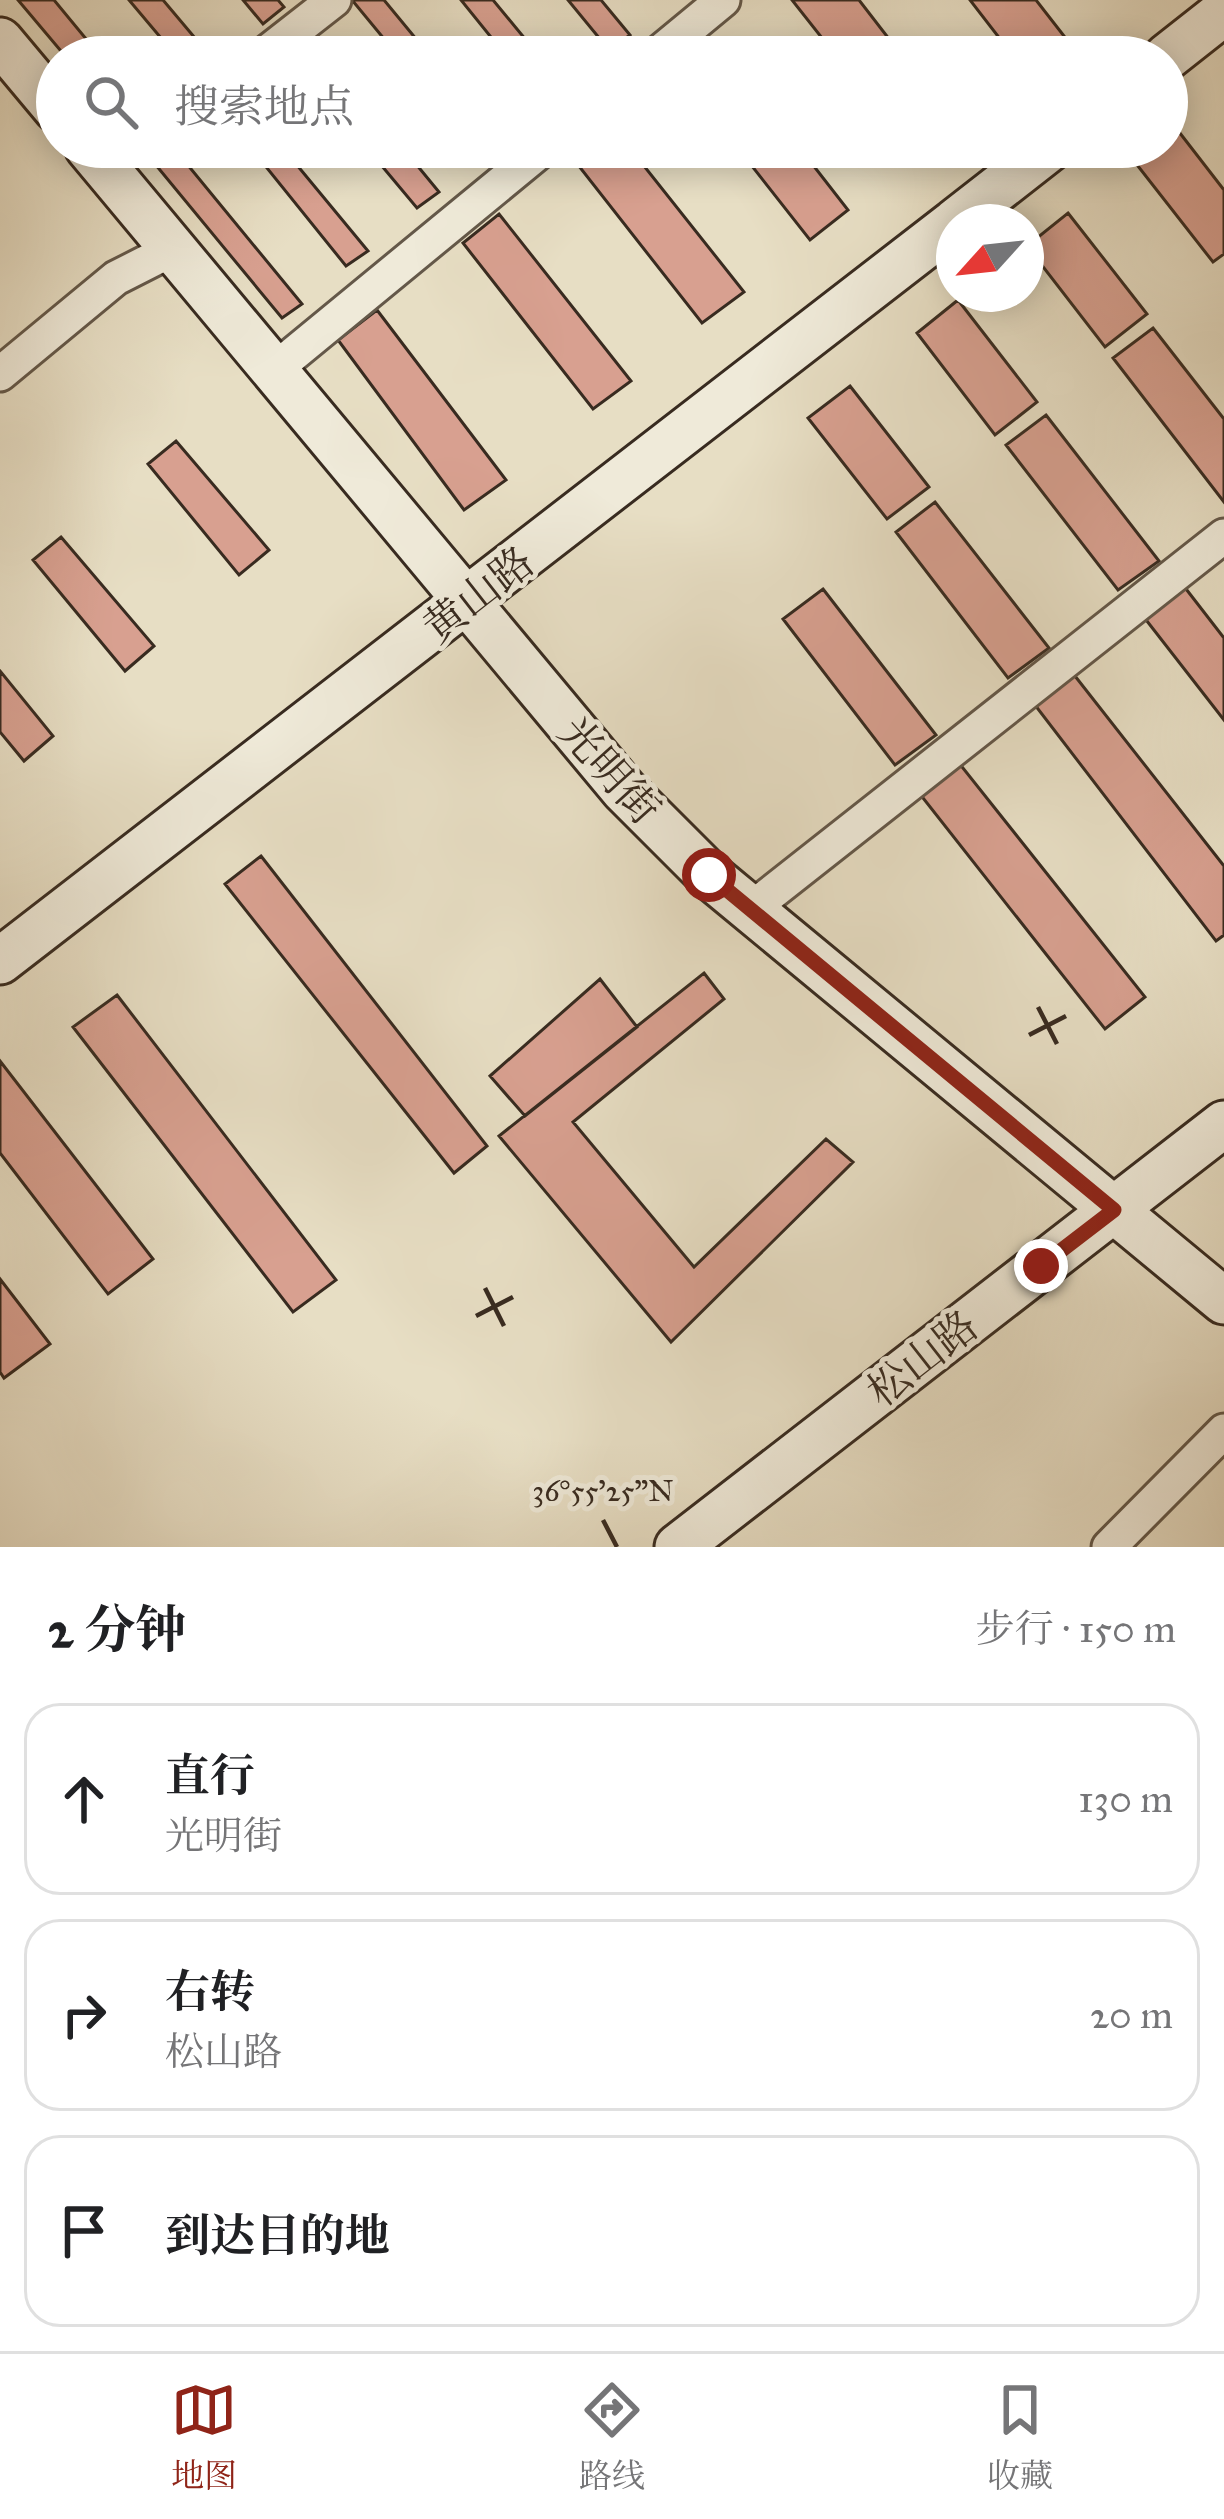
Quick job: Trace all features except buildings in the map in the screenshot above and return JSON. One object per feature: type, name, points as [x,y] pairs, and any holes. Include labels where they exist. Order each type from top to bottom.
[{"type":"street","points":[[289,36],[334,0]]},
{"type":"street","points":[[679,36],[723,0]]},
{"type":"street","points":[[1188,40],[1224,12]]},
{"type":"street","points":[[0,41],[36,85]]},
{"type":"street","name":"光明街","points":[[106,168],[623,790],[751,909],[1224,1301]]},
{"type":"street","points":[[274,370],[519,168]]},
{"type":"street","name":"黄山路","points":[[978,204],[1024,168]]},
{"type":"street","name":"黄山路","points":[[0,961],[936,237]]},
{"type":"street","points":[[0,374],[116,278],[173,249]]},
{"type":"street","points":[[751,909],[1224,536]]},
{"type":"street","name":"松山路","points":[[678,1547],[1224,1124]]},
{"type":"street","points":[[1109,1547],[1224,1431]]},
{"type":"route","points":[[709,875],[1114,1210],[1041,1266]]}]
